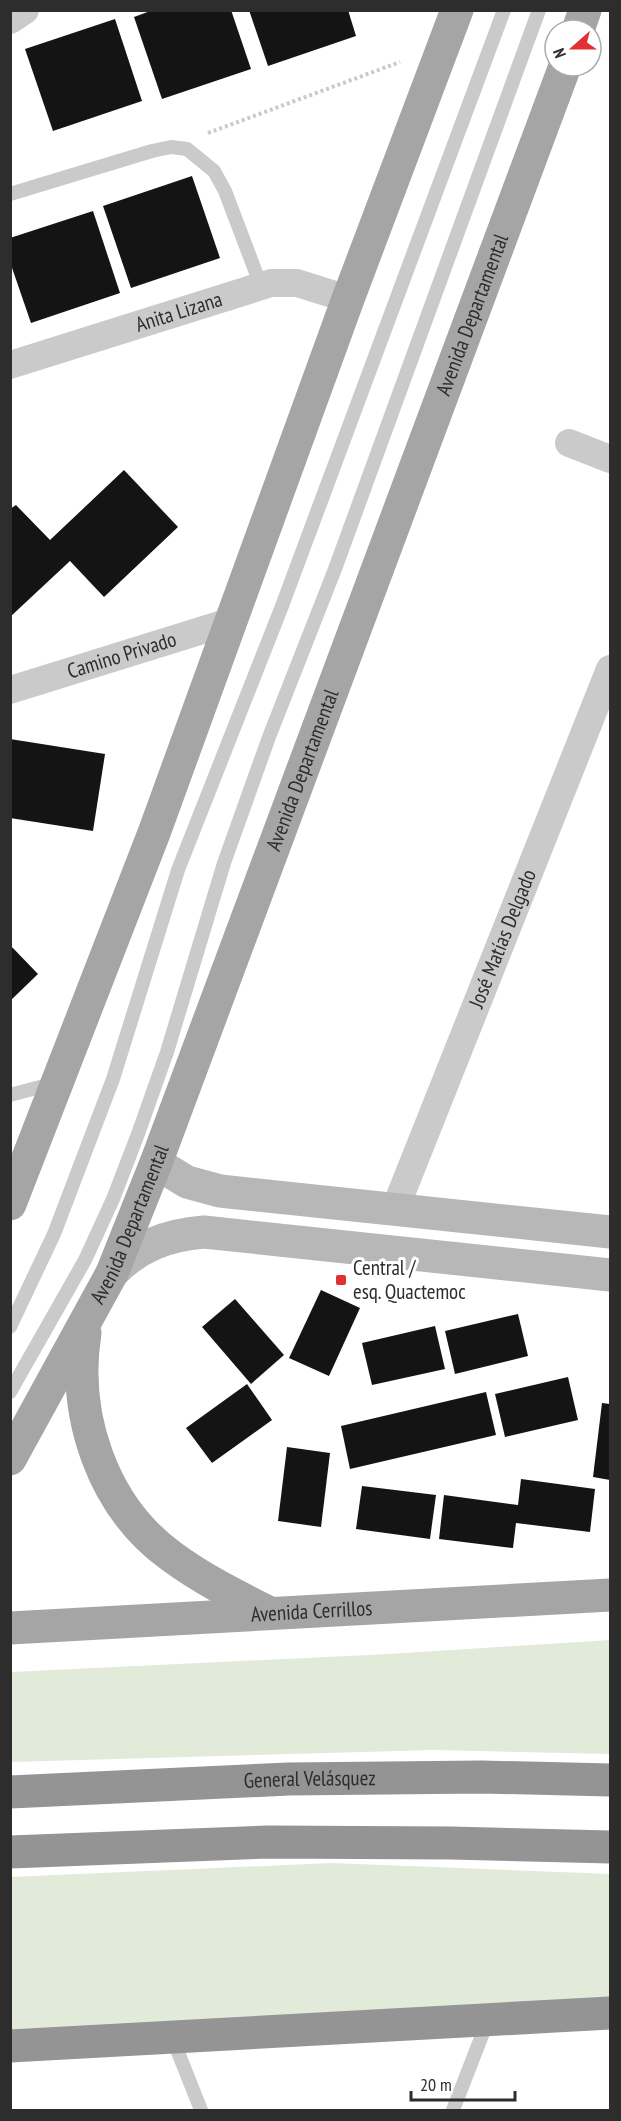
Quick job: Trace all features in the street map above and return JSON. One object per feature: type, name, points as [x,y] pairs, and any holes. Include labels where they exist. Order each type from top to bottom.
[{"type":"highway","name":"General Velásquez","points":[[10,1792],[289,1779],[482,1777],[610,1780]]},
{"type":"highway","points":[[10,1852],[279,1842],[610,1847]]},
{"type":"highway","points":[[10,2046],[610,2013]]},
{"type":"main road","points":[[10,1204],[154,833],[348,299],[457,10]]},
{"type":"main road","name":"Avenida Departamental","points":[[10,1459],[87,1321],[111,1273],[156,1163],[561,78]]},
{"type":"main road","points":[[87,1321],[82,1351],[81,1381],[84,1410],[91,1439],[114,1492],[149,1537],[171,1556],[216,1585],[272,1614]]},
{"type":"main road","name":"Avenida Cerrillos","points":[[10,1628],[610,1595]]},
{"type":"street","points":[[10,20],[25,10]]},
{"type":"street","name":"Anita Lizana","points":[[10,365],[261,286],[282,282],[297,283],[348,299]]},
{"type":"street","points":[[569,442],[610,459]]},
{"type":"street","name":"Camino Privado","points":[[10,690],[232,621]]},
{"type":"street","name":"José Matías Delgado","points":[[395,1209],[610,669]]},
{"type":"street","points":[[156,1163],[187,1182],[220,1191],[610,1232]]},
{"type":"street","points":[[111,1273],[125,1259],[158,1240],[204,1232],[610,1275]]},
{"type":"lane","points":[[10,1327],[54,1234],[109,1090],[178,870],[282,606],[504,10]]},
{"type":"lane","points":[[10,1392],[85,1260],[113,1199],[138,1134],[167,1052],[224,863],[339,558],[539,10]]},
{"type":"lane","points":[[10,194],[171,147],[187,149],[214,171],[225,191],[261,286]]},
{"type":"lane","points":[[10,1095],[59,1082]]},
{"type":"lane","points":[[453,2110],[488,2020]]},
{"type":"lane","points":[[172,2037],[201,2110]]},
{"type":"path","points":[[171,147],[443,46]]},
{"type":"green space","points":[[610,1640],[610,1754],[434,1750],[11,1762],[11,1672],[389,1654]]},
{"type":"green space","points":[[332,1863],[610,1874],[610,1997],[11,2031],[10,1877]]},
{"type":"building","points":[[153,10],[231,10],[251,69],[162,99],[134,17]]},
{"type":"building","points":[[249,10],[348,10],[356,36],[268,66]]},
{"type":"building","points":[[115,19],[142,101],[53,131],[25,49]]},
{"type":"building","points":[[192,176],[220,258],[131,288],[103,206]]},
{"type":"building","points":[[93,211],[120,293],[31,323],[10,262],[10,238]]},
{"type":"building","points":[[124,470],[178,527],[104,597],[70,561],[10,617],[10,509],[16,505],[50,540]]},
{"type":"building","points":[[10,739],[105,754],[93,831],[10,818]]},
{"type":"building","points":[[10,945],[38,974],[10,1001]]},
{"type":"building","points":[[321,1290],[360,1308],[329,1376],[289,1358]]},
{"type":"building","points":[[235,1299],[284,1355],[251,1384],[202,1327]]},
{"type":"building","points":[[518,1314],[528,1356],[455,1374],[445,1331]]},
{"type":"building","points":[[435,1326],[445,1369],[372,1385],[362,1343]]},
{"type":"building","points":[[568,1377],[578,1420],[505,1437],[495,1394]]},
{"type":"building","points":[[247,1384],[272,1420],[212,1463],[186,1428]]},
{"type":"building","points":[[486,1392],[496,1435],[350,1469],[341,1426]]},
{"type":"building","points":[[602,1403],[610,1404],[610,1480],[593,1477]]},
{"type":"building","points":[[287,1447],[330,1453],[321,1527],[278,1521]]},
{"type":"building","points":[[521,1479],[595,1489],[590,1532],[516,1523],[513,1548],[439,1539],[444,1495],[518,1505]]},
{"type":"building","points":[[362,1486],[436,1495],[430,1539],[356,1529]]},
{"type":"place","name":"Central / esq. Quactemoc","points":[[341,1280]]}]
